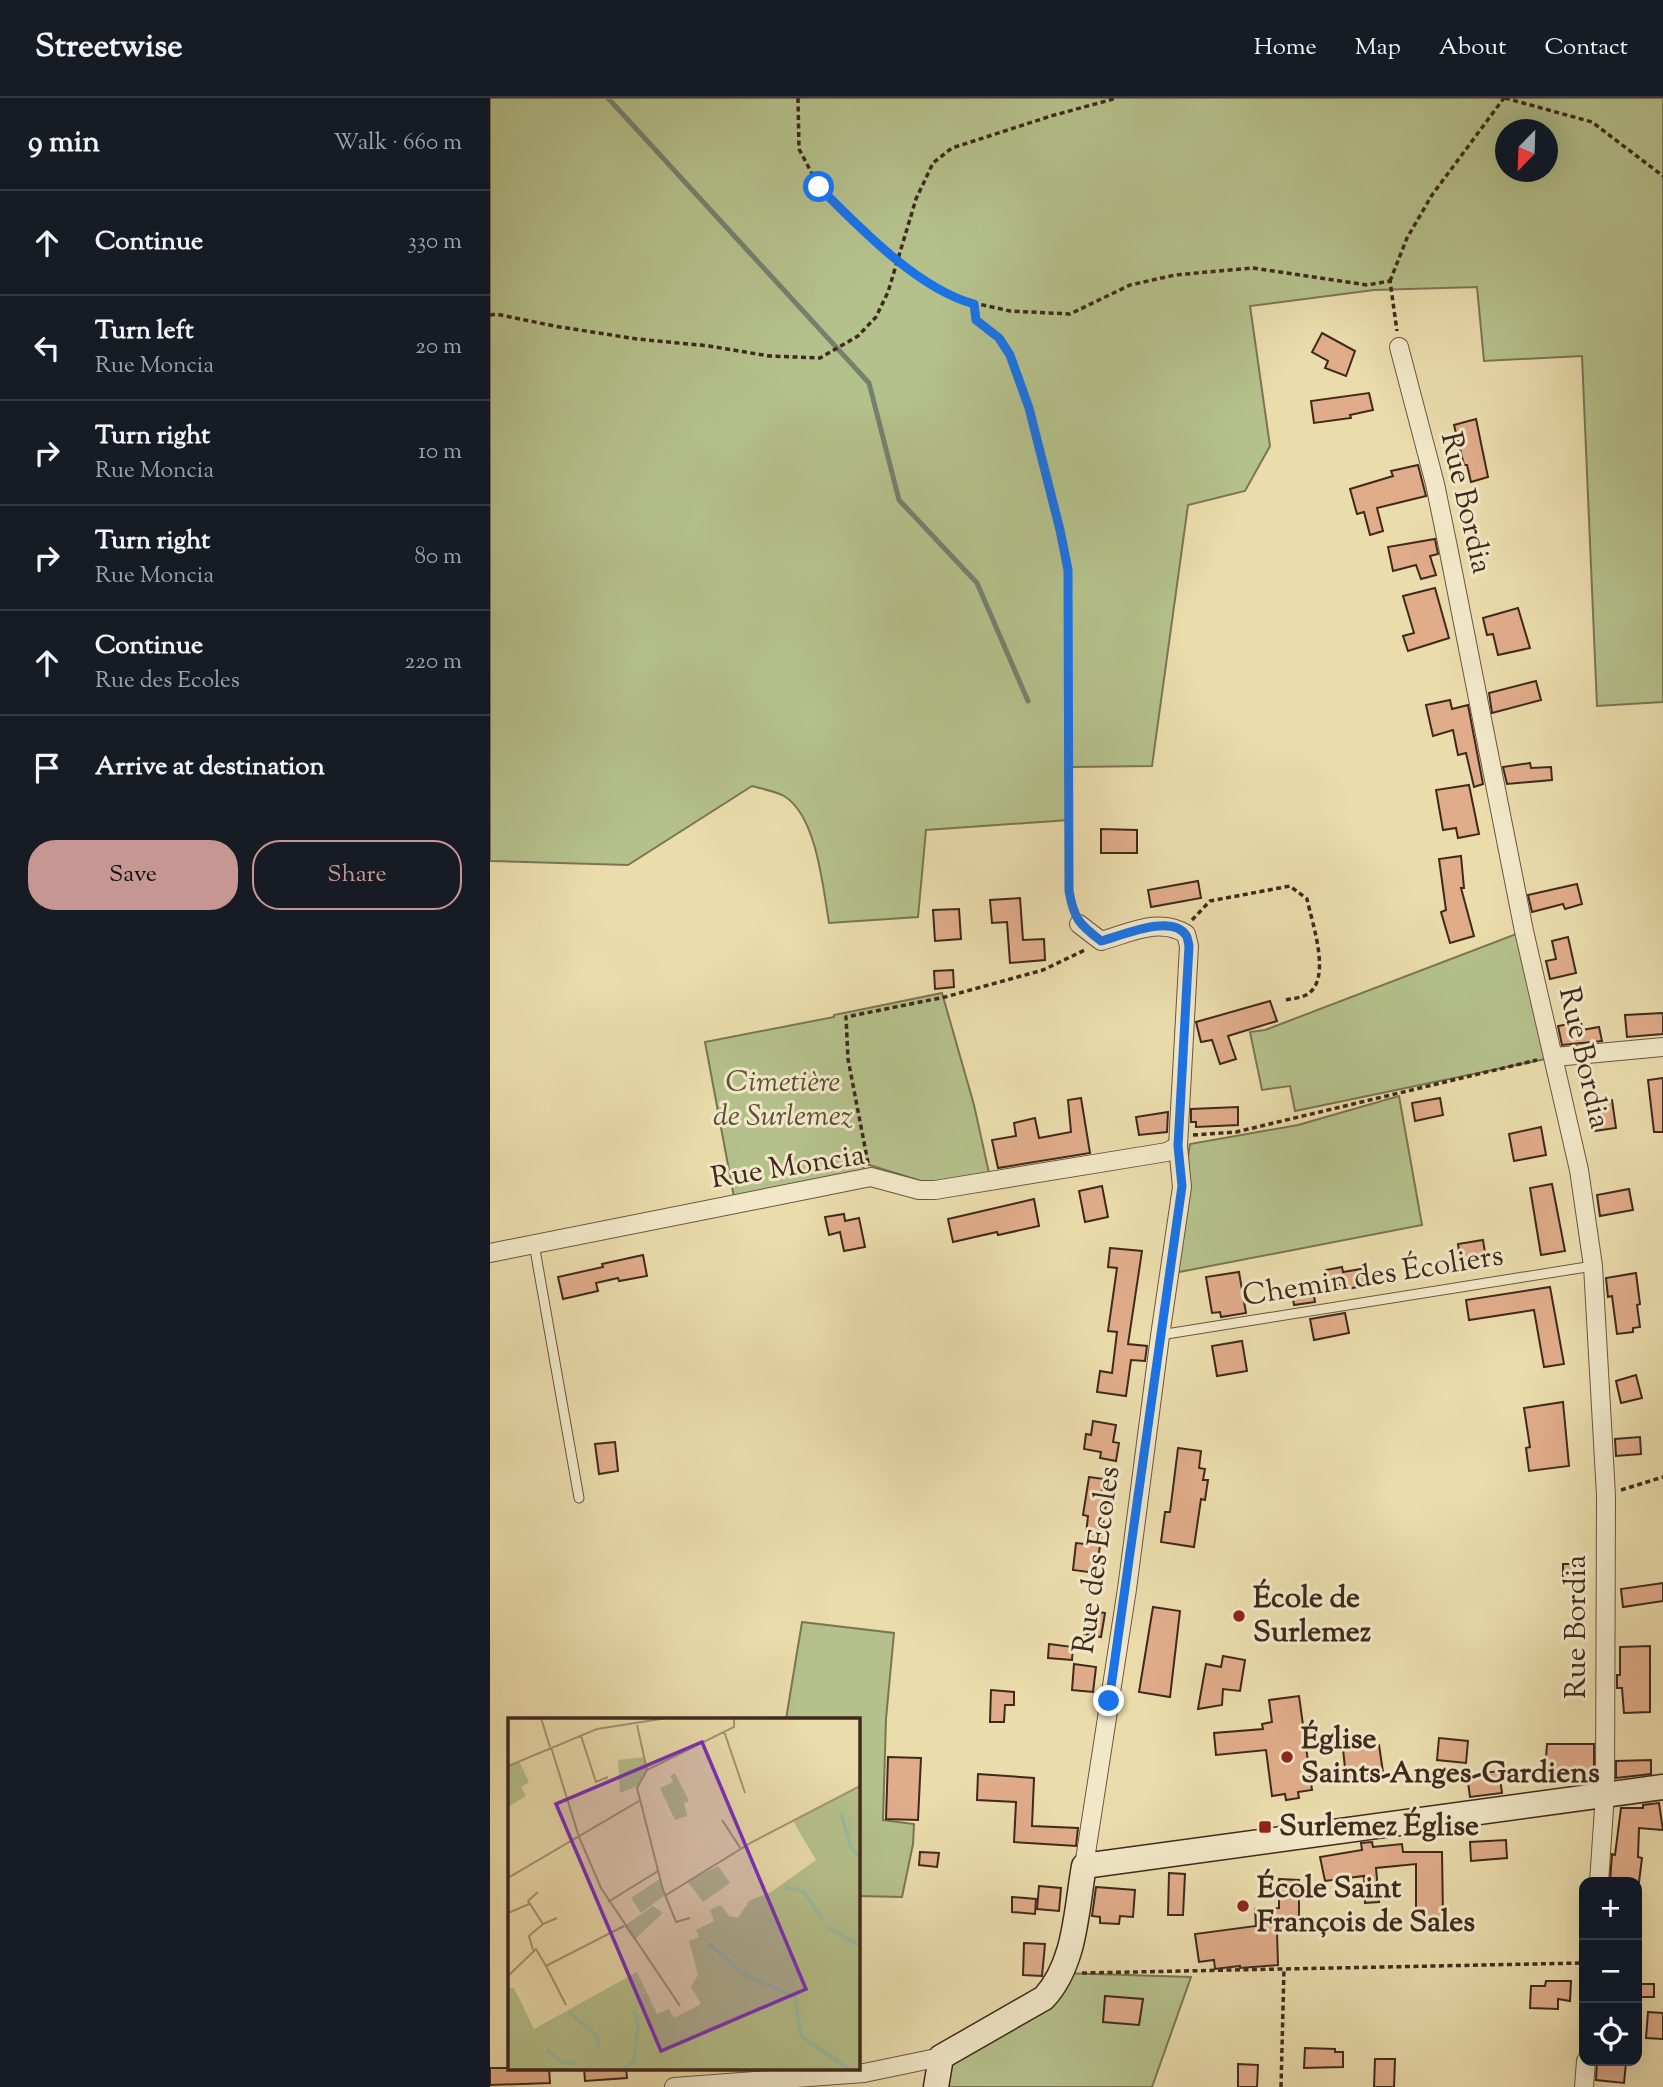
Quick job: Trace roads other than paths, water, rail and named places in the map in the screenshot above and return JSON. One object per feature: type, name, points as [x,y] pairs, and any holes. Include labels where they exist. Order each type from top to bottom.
[{"type":"street","name":"Rue Bordia","points":[[1399,347],[1437,497],[1497,785],[1524,931],[1579,1170],[1593,1266],[1606,1495],[1605,1794],[1599,1877]]},
{"type":"street","points":[[1079,924],[1101,941],[1162,925],[1186,934],[1189,946],[1178,1144]]},
{"type":"street","points":[[1555,1058],[1663,1047]]},
{"type":"street","name":"Rue Moncia","points":[[490,1253],[871,1177],[919,1190],[958,1188],[1167,1152],[1178,1144]]},
{"type":"street","name":"Rue des Ecoles","points":[[941,2057],[1044,1998],[1057,1984],[1067,1961],[1127,1589],[1182,1186],[1178,1144]]},
{"type":"street","points":[[1084,1866],[1663,1787]]},
{"type":"street","points":[[674,2087],[864,2073],[941,2057],[936,2087]]},
{"type":"street","points":[[1584,2087],[1586,2066]]},
{"type":"lane","points":[[534,1244],[579,1498]]},
{"type":"lane","name":"Chemin des Écoliers","points":[[1160,1335],[1593,1266]]},
{"type":"waterway","points":[[608,98],[869,383],[899,500],[977,583],[1028,701]]},
{"type":"place","name":"École de Surlemez","points":[[1239,1616]]},
{"type":"place","name":"Église Saints-Anges-Gardiens","points":[[1287,1757]]},
{"type":"place","name":"Surlemez Église","points":[[1265,1827]]},
{"type":"place","name":"École Saint François de Sales","points":[[1243,1906]]},
{"type":"park label","name":"Cimetière de Surlemez","points":[[783,1100]]}]
